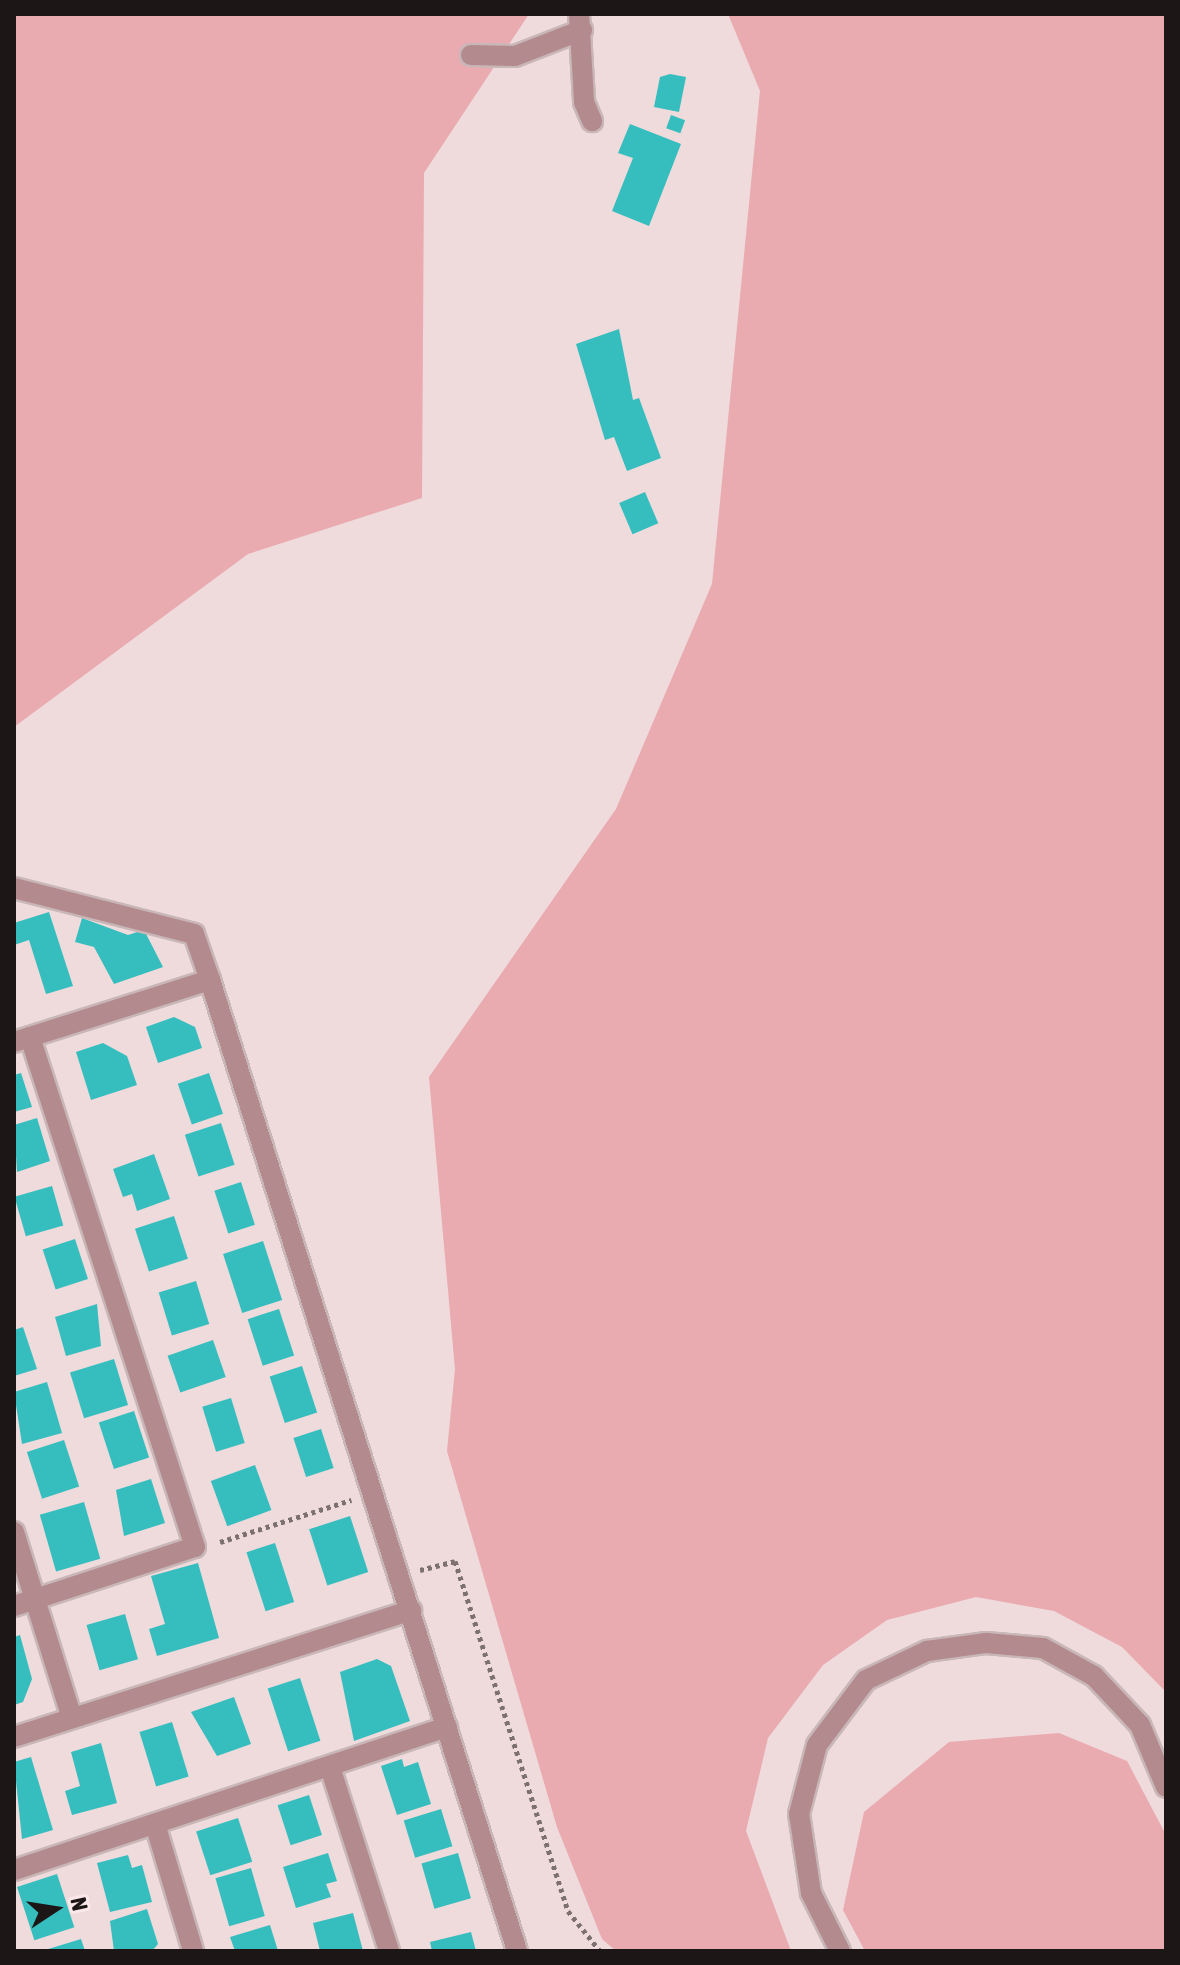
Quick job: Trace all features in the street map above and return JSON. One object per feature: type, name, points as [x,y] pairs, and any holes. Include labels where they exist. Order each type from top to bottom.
[{"type":"street","points":[[471,55],[515,56],[581,22],[584,102],[592,121]]},
{"type":"street","points":[[14,888],[194,934],[517,1951]]},
{"type":"street","points":[[14,1606],[195,1547],[22,1039],[210,980]]},
{"type":"street","points":[[14,1532],[72,1718]]},
{"type":"street","points":[[14,1737],[411,1610]]},
{"type":"street","points":[[840,1951],[811,1893],[799,1814],[817,1745],[866,1680],[927,1651],[986,1643],[1043,1648],[1094,1676],[1140,1725],[1166,1787]]},
{"type":"street","points":[[14,1870],[447,1727]]},
{"type":"street","points":[[330,1767],[389,1951]]},
{"type":"street","points":[[155,1824],[193,1951]]},
{"type":"path","points":[[347,1485],[356,1514]]},
{"type":"path","points":[[195,1547],[352,1500]]},
{"type":"path","points":[[419,1570],[455,1561],[568,1911],[600,1951]]},
{"type":"shaded area","points":[[14,14],[529,14],[424,173],[422,498],[248,554],[14,727]]},
{"type":"shaded area","points":[[728,14],[1166,14],[1166,1692],[1122,1647],[1054,1611],[976,1597],[887,1620],[823,1665],[768,1738],[746,1831],[791,1951],[616,1951],[602,1939],[557,1827],[447,1451],[455,1369],[429,1077],[616,809],[712,584],[760,91]]},
{"type":"shaded area","points":[[1059,1733],[1127,1761],[1166,1835],[1166,1951],[865,1951],[843,1910],[864,1812],[949,1742]]},
{"type":"building","points":[[670,74],[686,77],[679,112],[654,107],[660,77]]},
{"type":"building","points":[[671,115],[685,120],[680,133],[666,128]]},
{"type":"building","points":[[630,124],[681,144],[649,226],[612,211],[633,158],[618,153]]},
{"type":"building","points":[[619,329],[633,400],[639,398],[661,458],[627,471],[614,437],[605,440],[576,344]]},
{"type":"building","points":[[645,492],[658,523],[633,534],[619,503]]},
{"type":"building","points":[[49,912],[73,986],[46,994],[29,940],[14,945],[14,923]]},
{"type":"building","points":[[82,918],[128,935],[144,930],[163,967],[114,984],[94,947],[75,942]]},
{"type":"building","points":[[174,1017],[195,1027],[202,1048],[158,1063],[146,1027]]},
{"type":"building","points":[[103,1043],[127,1056],[137,1085],[91,1100],[76,1052]]},
{"type":"building","points":[[21,1073],[32,1107],[14,1112],[14,1075]]},
{"type":"building","points":[[209,1073],[223,1114],[192,1124],[178,1084]]},
{"type":"building","points":[[37,1118],[50,1161],[17,1172],[14,1125]]},
{"type":"building","points":[[221,1123],[235,1165],[198,1177],[185,1135]]},
{"type":"building","points":[[154,1154],[170,1199],[137,1211],[132,1194],[123,1197],[113,1169]]},
{"type":"building","points":[[241,1182],[255,1225],[228,1233],[214,1191]]},
{"type":"building","points":[[52,1186],[63,1225],[26,1236],[15,1197]]},
{"type":"building","points":[[174,1216],[188,1259],[149,1271],[135,1229]]},
{"type":"building","points":[[75,1239],[88,1279],[56,1289],[43,1250]]},
{"type":"building","points":[[263,1241],[282,1300],[242,1313],[223,1254]]},
{"type":"building","points":[[196,1281],[209,1324],[172,1335],[159,1292]]},
{"type":"building","points":[[97,1304],[101,1346],[66,1356],[55,1317]]},
{"type":"building","points":[[279,1309],[294,1356],[263,1366],[248,1319]]},
{"type":"building","points":[[23,1327],[37,1369],[14,1376],[14,1330]]},
{"type":"building","points":[[213,1340],[226,1377],[180,1393],[168,1356]]},
{"type":"building","points":[[114,1359],[128,1405],[84,1418],[70,1372]]},
{"type":"building","points":[[302,1366],[317,1413],[285,1423],[270,1377]]},
{"type":"building","points":[[47,1382],[62,1433],[22,1444],[14,1392]]},
{"type":"building","points":[[231,1398],[245,1443],[216,1452],[202,1407]]},
{"type":"building","points":[[134,1411],[149,1458],[114,1469],[99,1422]]},
{"type":"building","points":[[321,1429],[334,1468],[306,1477],[293,1438]]},
{"type":"building","points":[[64,1440],[79,1487],[42,1499],[27,1452]]},
{"type":"building","points":[[255,1465],[271,1510],[227,1526],[211,1481]]},
{"type":"building","points":[[151,1479],[165,1523],[124,1536],[116,1490]]},
{"type":"building","points":[[84,1502],[100,1559],[56,1571],[40,1515]]},
{"type":"building","points":[[350,1516],[368,1572],[327,1585],[309,1529]]},
{"type":"building","points":[[275,1543],[294,1602],[266,1611],[246,1552]]},
{"type":"building","points":[[198,1563],[219,1638],[157,1656],[149,1629],[165,1624],[151,1576]]},
{"type":"building","points":[[125,1614],[138,1659],[100,1670],[87,1625]]},
{"type":"building","points":[[20,1635],[32,1679],[23,1702],[14,1705],[14,1637]]},
{"type":"building","points":[[377,1659],[391,1666],[410,1721],[354,1741],[340,1672]]},
{"type":"building","points":[[300,1678],[320,1741],[288,1751],[268,1689]]},
{"type":"building","points":[[234,1697],[251,1744],[217,1756],[191,1712]]},
{"type":"building","points":[[172,1722],[189,1777],[156,1786],[139,1732]]},
{"type":"building","points":[[101,1743],[117,1803],[72,1815],[65,1791],[80,1786],[71,1752]]},
{"type":"building","points":[[31,1757],[53,1830],[22,1839],[14,1762]]},
{"type":"building","points":[[402,1759],[404,1767],[418,1762],[431,1804],[397,1815],[381,1766]]},
{"type":"building","points":[[309,1795],[322,1835],[291,1845],[278,1805]]},
{"type":"building","points":[[441,1809],[452,1846],[415,1858],[404,1820]]},
{"type":"building","points":[[238,1818],[252,1862],[210,1875],[196,1832]]},
{"type":"building","points":[[328,1853],[337,1881],[326,1884],[331,1897],[296,1908],[283,1867]]},
{"type":"building","points":[[458,1853],[471,1898],[434,1909],[421,1863]]},
{"type":"building","points":[[128,1855],[132,1868],[142,1865],[152,1902],[110,1912],[97,1863]]},
{"type":"building","points":[[251,1868],[265,1916],[229,1926],[215,1878]]},
{"type":"building","points":[[57,1874],[74,1927],[34,1940],[17,1887]]},
{"type":"building","points":[[147,1909],[158,1944],[152,1951],[114,1951],[110,1921]]},
{"type":"building","points":[[353,1913],[363,1951],[320,1951],[313,1923]]},
{"type":"building","points":[[270,1925],[278,1951],[235,1951],[230,1937]]},
{"type":"building","points":[[471,1932],[476,1951],[432,1951],[430,1942]]},
{"type":"building","points":[[81,1939],[85,1951],[45,1951],[45,1950]]}]
